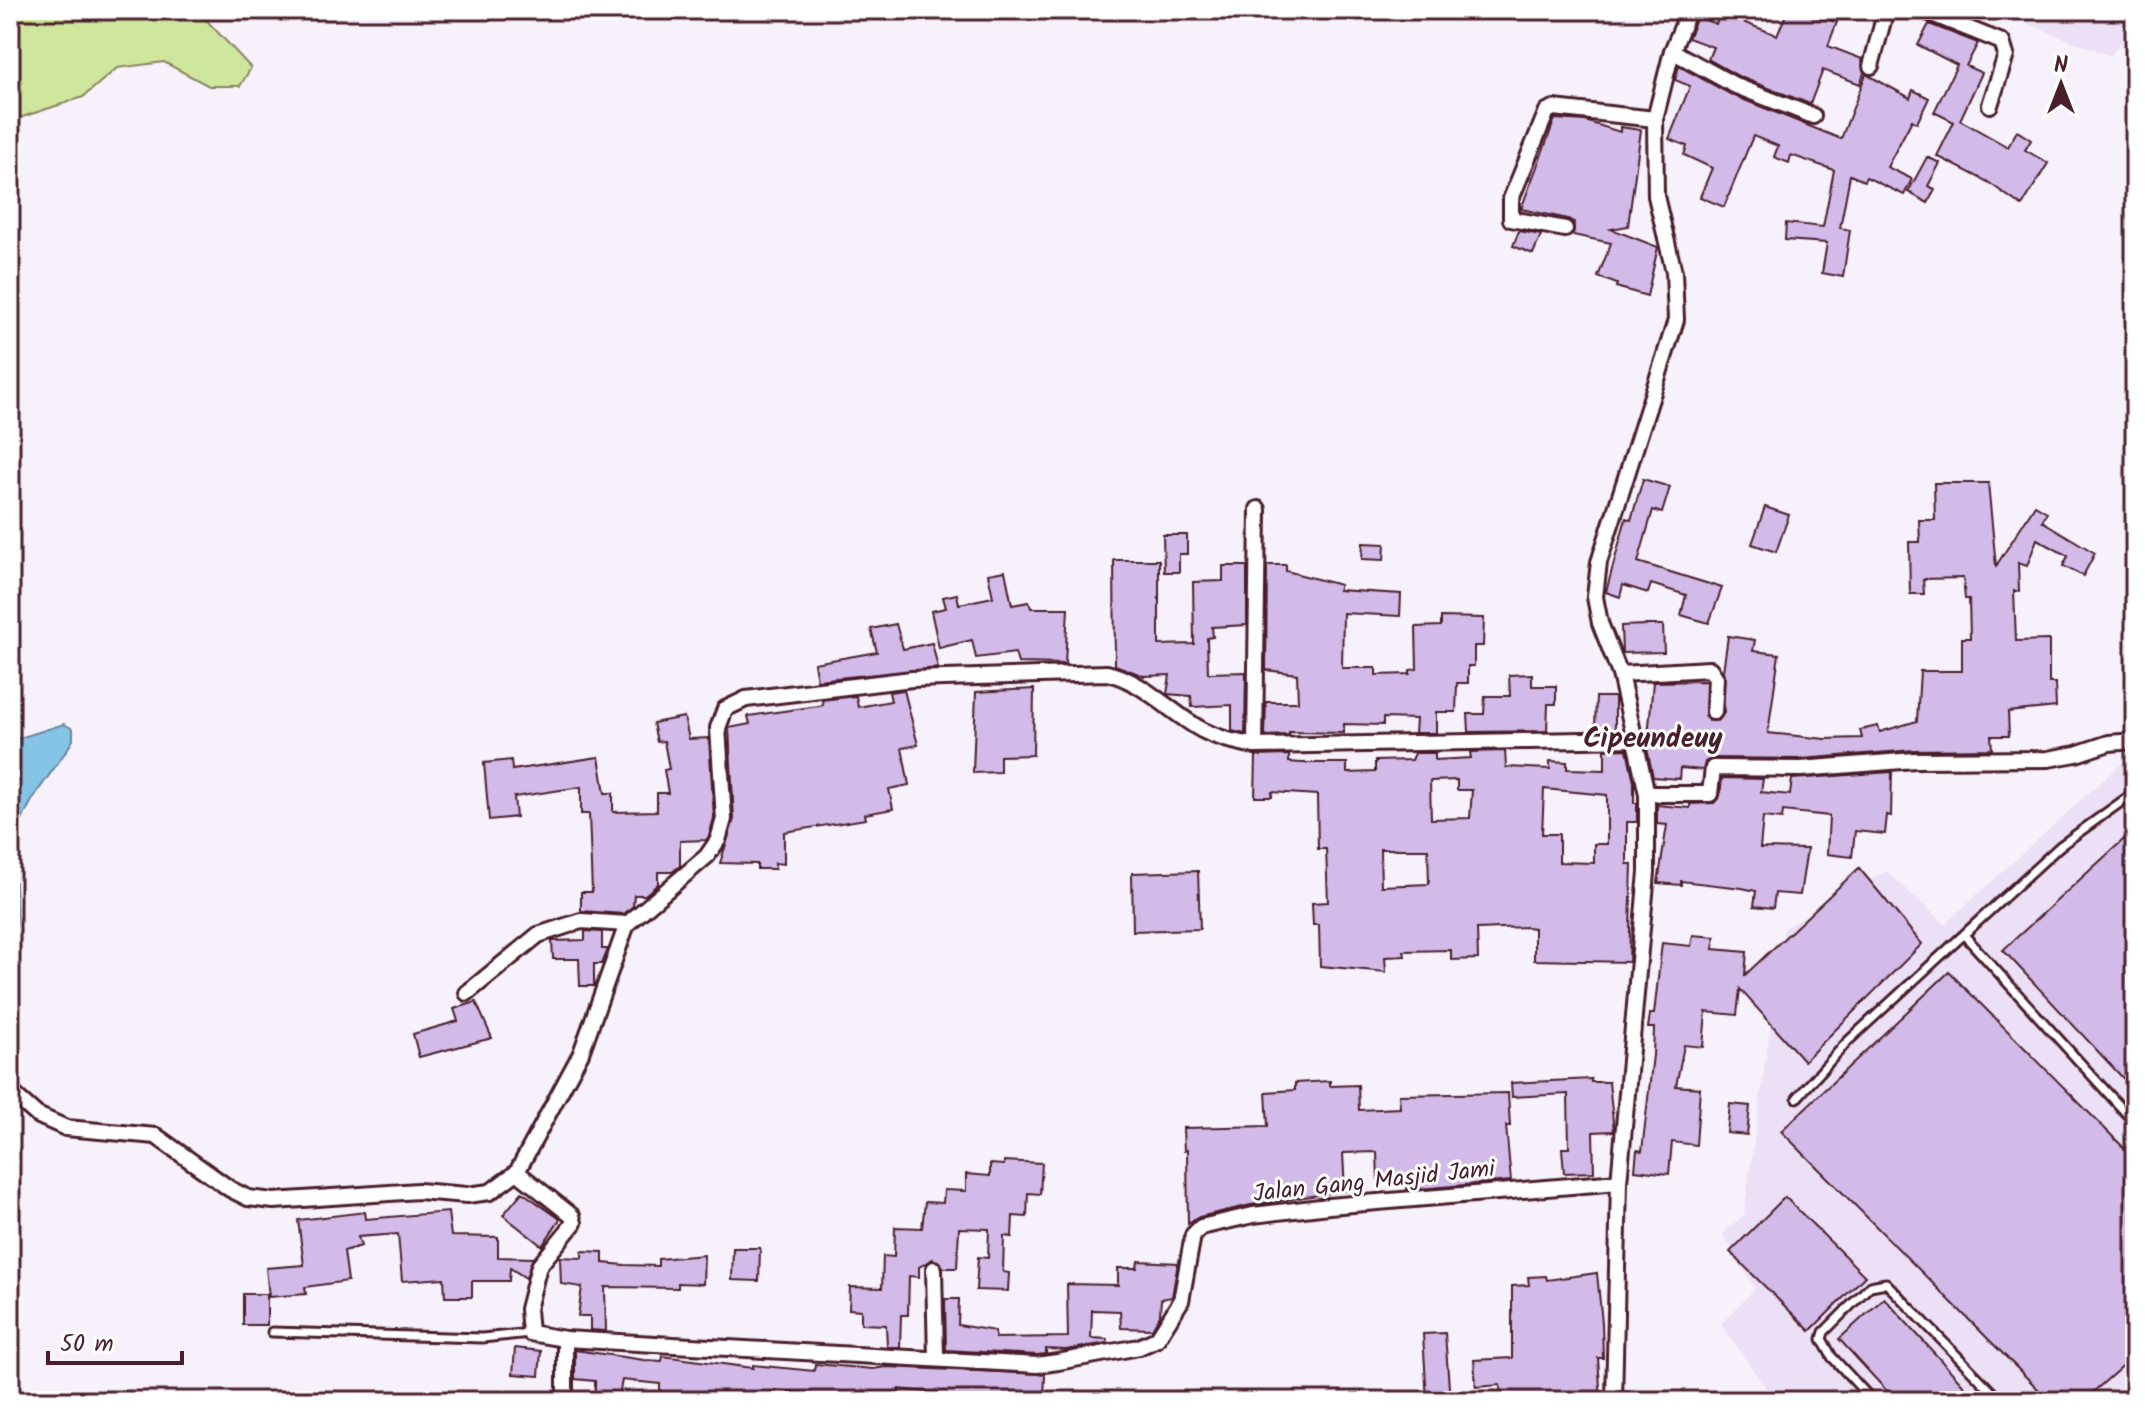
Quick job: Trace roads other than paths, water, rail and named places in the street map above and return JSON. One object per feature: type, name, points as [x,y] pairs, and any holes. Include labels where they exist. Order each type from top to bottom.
[{"type":"street","points":[[1614,1401],[1619,1182],[1647,872],[1647,794],[1620,674],[1600,623],[1595,597],[1599,562],[1676,320],[1674,272],[1656,196],[1655,119],[1672,51],[1689,10]]},
{"type":"street","points":[[1871,66],[1886,10]]},
{"type":"street","points":[[1922,10],[2002,42],[2006,55],[1990,105]]},
{"type":"street","points":[[1672,51],[1736,86],[1813,116]]},
{"type":"street","points":[[1565,229],[1511,219],[1511,199],[1547,111],[1554,108],[1655,119]]},
{"type":"street","points":[[1255,746],[1258,509]]},
{"type":"street","points":[[1620,674],[1710,669],[1716,678],[1714,712]]},
{"type":"street","points":[[10,1091],[28,1109],[66,1128],[156,1136],[230,1189],[248,1198],[274,1201],[418,1191],[490,1192],[517,1172],[581,1053],[627,924],[713,849],[724,819],[718,728],[725,709],[746,699],[912,679],[1107,673],[1136,684],[1200,729],[1227,740],[1255,746],[1636,739]]},
{"type":"street","points":[[1647,794],[1710,794],[1713,768],[1801,769],[1915,760],[2048,759],[2109,743],[2135,741]]},
{"type":"street","points":[[467,993],[538,935],[581,921],[627,924]]},
{"type":"street","points":[[517,1172],[572,1216],[574,1223],[539,1266],[528,1309],[530,1333],[565,1339],[936,1359],[934,1269]]},
{"type":"street","name":"Jalan Gang Masjid Jami","points":[[936,1359],[1037,1365],[1139,1347],[1157,1339],[1178,1306],[1193,1235],[1201,1227],[1225,1220],[1424,1197],[1619,1182]]},
{"type":"street","points":[[565,1339],[565,1401]]},
{"type":"lane","points":[[1797,1098],[1847,1042],[2060,846],[2135,792]]},
{"type":"lane","points":[[1965,936],[2135,1123]]},
{"type":"lane","points":[[1873,1401],[1832,1357],[1822,1339],[1833,1323],[1879,1282],[1886,1283],[2001,1401]]},
{"type":"lane","points":[[272,1332],[482,1338],[530,1333]]},
{"type":"water","points":[[64,724],[73,729],[73,740],[27,809],[17,836],[14,866],[16,928],[10,960],[10,741]]},
{"type":"district","name":"Cipeundeuy","points":[[1653,739]]}]
